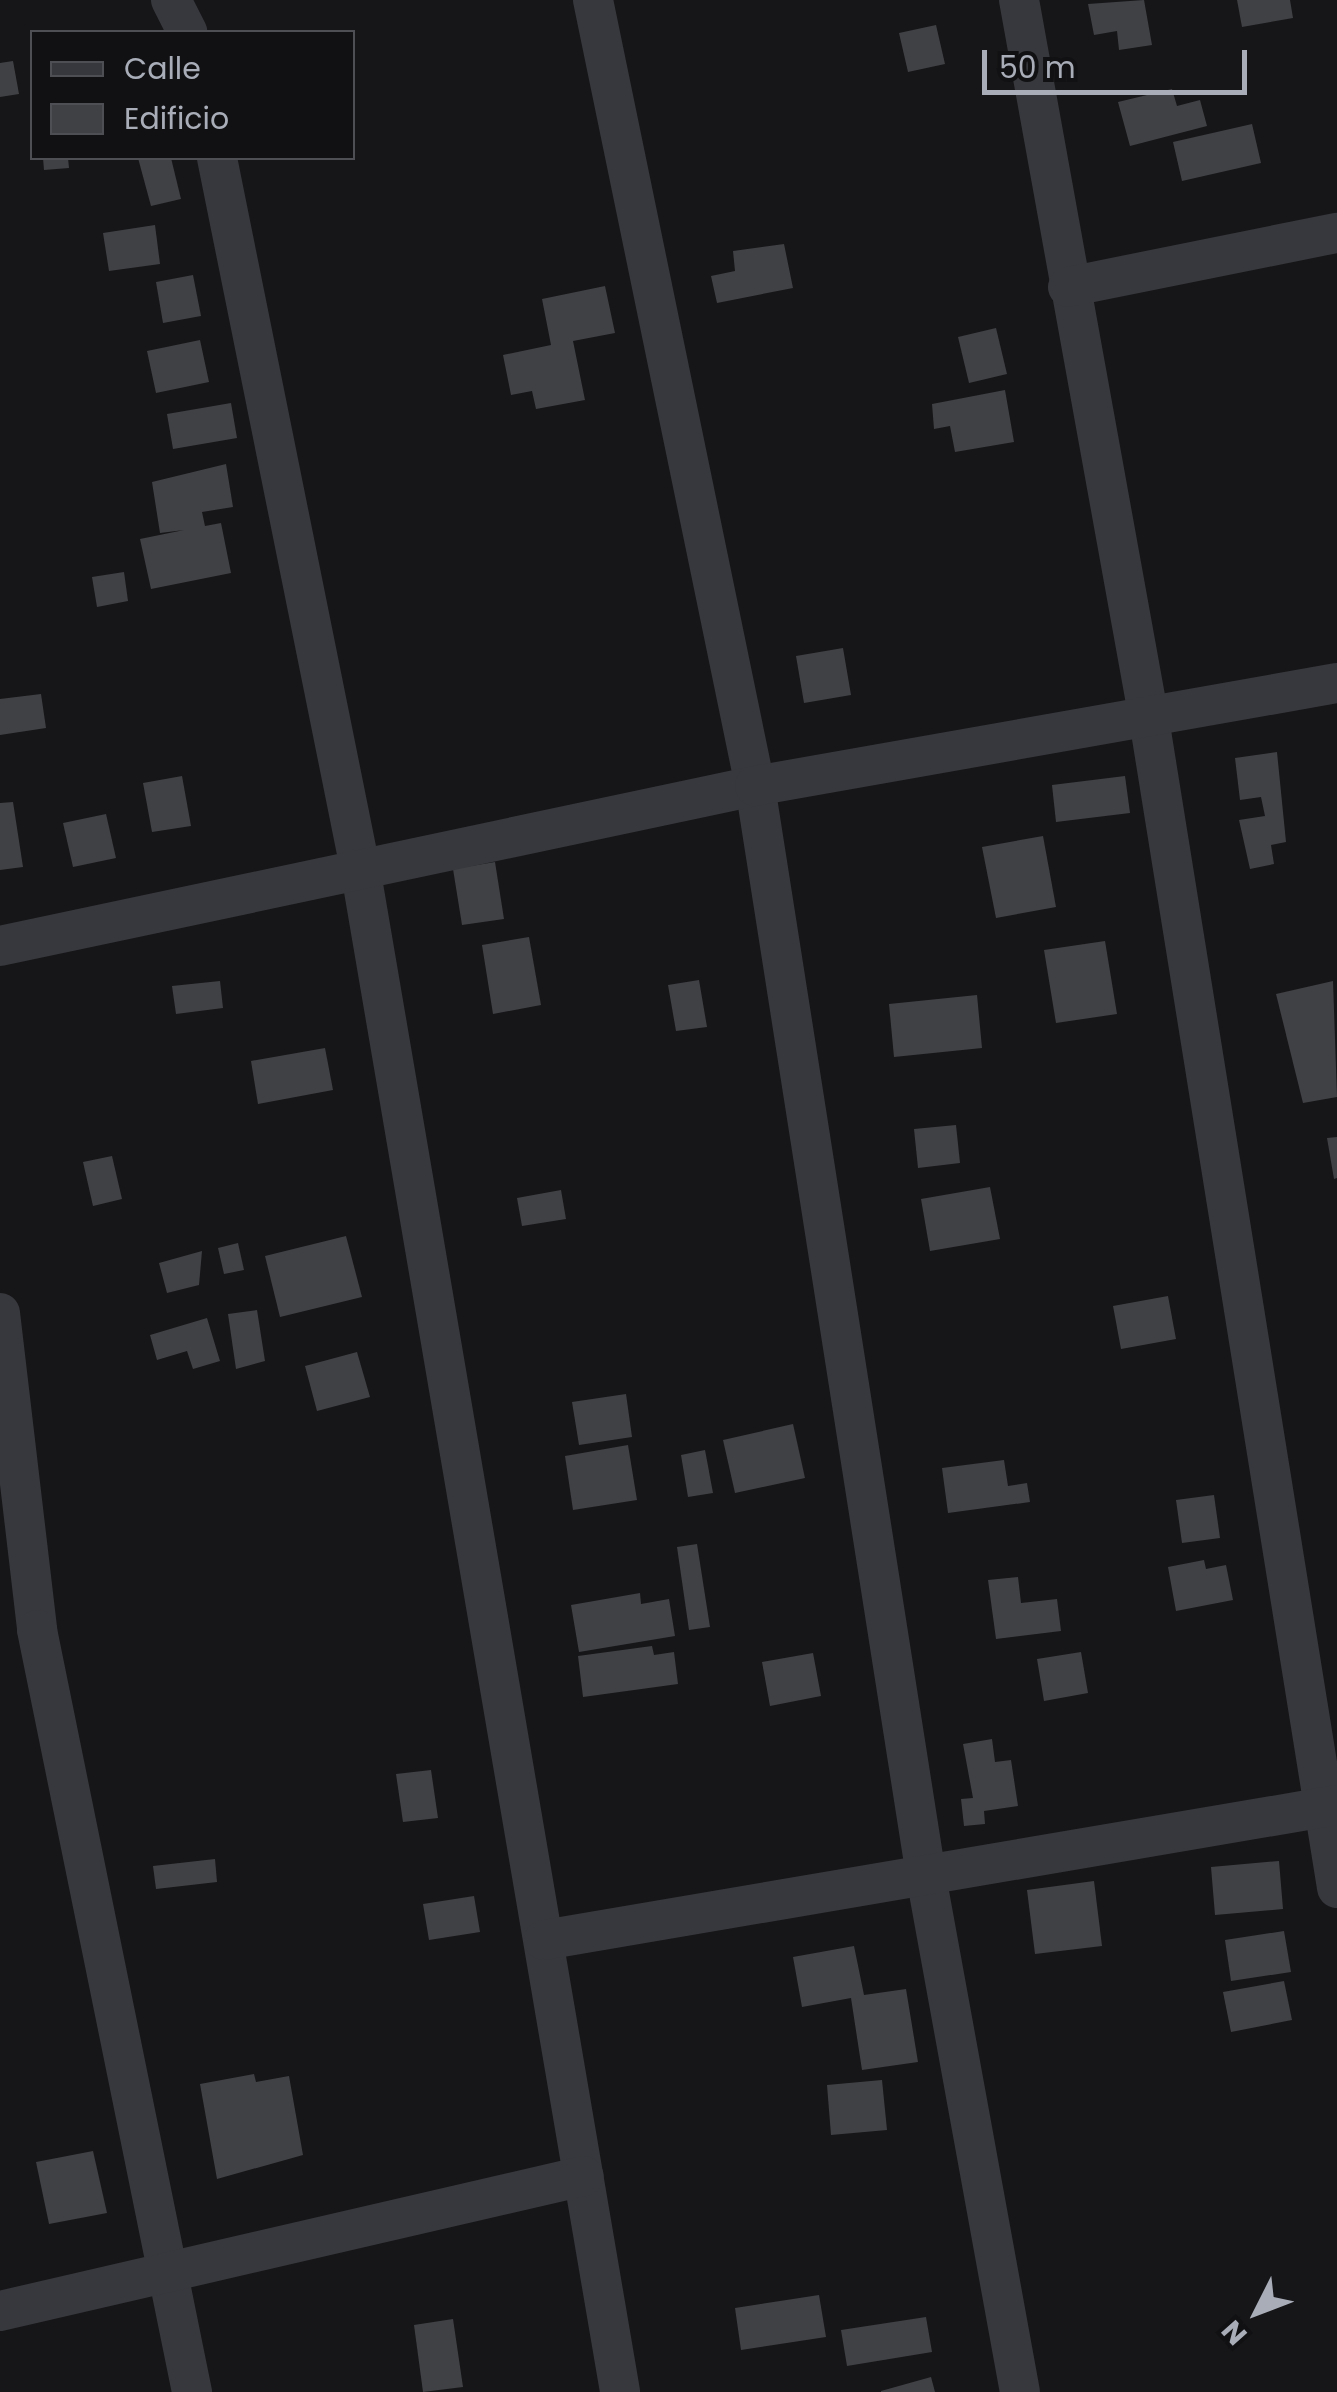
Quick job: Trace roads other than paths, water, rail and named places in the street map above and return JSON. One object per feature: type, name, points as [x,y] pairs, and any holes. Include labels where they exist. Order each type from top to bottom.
[{"type":"street","points":[[171,0],[186,30]]},
{"type":"street","points":[[193,0],[195,30]]},
{"type":"street","points":[[593,0],[756,786],[926,1876],[1020,2392]]},
{"type":"street","points":[[1019,0],[1149,718],[1330,1806],[1337,1888]]},
{"type":"street","points":[[217,160],[361,874],[620,2392]]},
{"type":"street","points":[[1068,287],[1337,233]]},
{"type":"street","points":[[0,946],[361,874],[756,786],[1337,682]]},
{"type":"street","points":[[0,1314],[37,1630],[192,2392]]},
{"type":"street","points":[[544,1940],[1330,1806]]},
{"type":"street","points":[[0,2311],[584,2176]]}]
